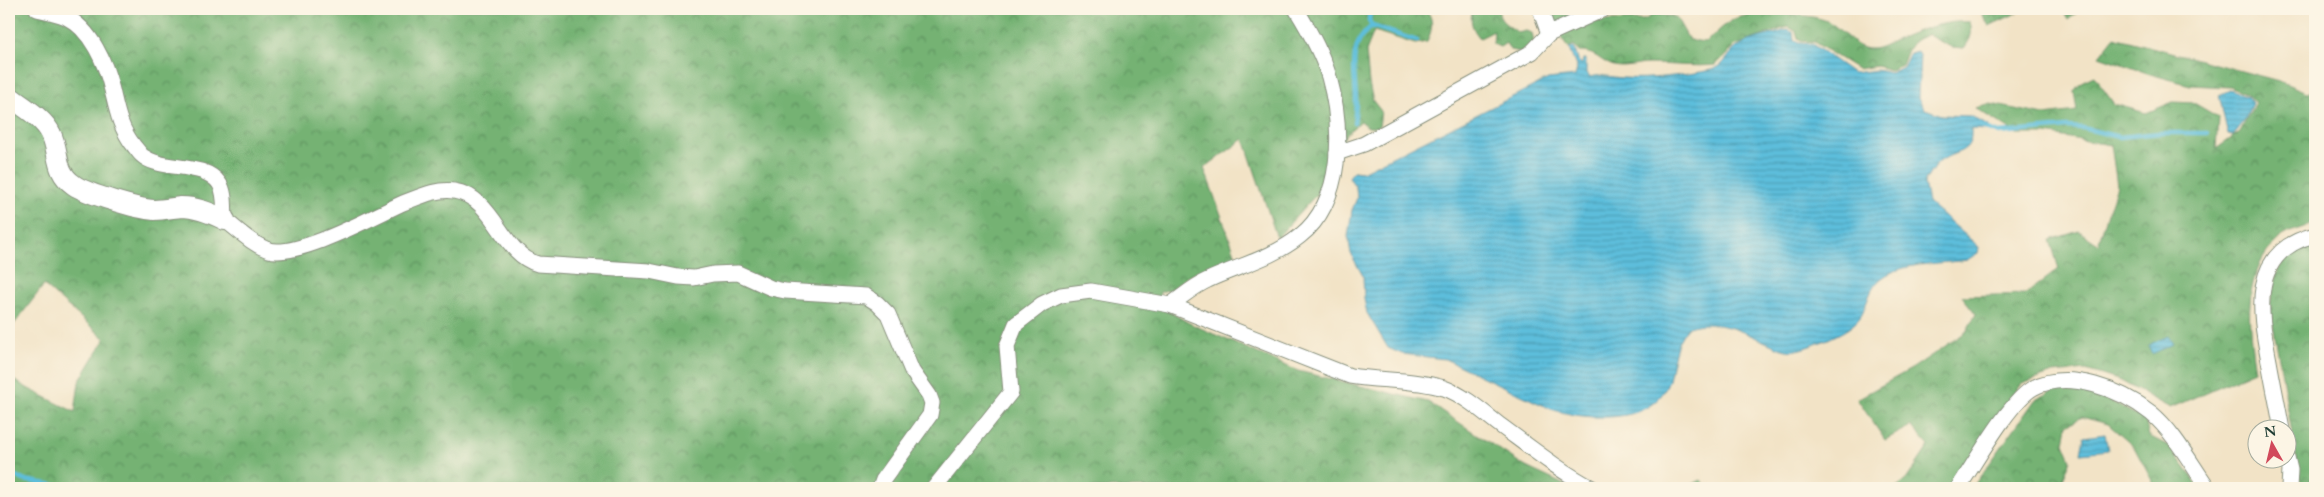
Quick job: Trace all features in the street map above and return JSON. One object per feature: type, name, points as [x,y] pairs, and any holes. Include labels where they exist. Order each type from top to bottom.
[{"type":"street","points":[[37,9],[67,18],[83,30],[102,60],[112,88],[117,114],[126,135],[144,158],[173,167],[190,168],[209,175],[219,183],[223,194],[225,220]]},
{"type":"street","points":[[1170,305],[1206,281],[1281,249],[1301,235],[1318,217],[1331,192],[1337,153],[1334,106],[1329,78],[1320,53],[1296,9]]},
{"type":"street","points":[[1540,9],[1549,34]]},
{"type":"street","points":[[1337,153],[1364,144],[1532,52],[1549,34],[1604,9]]},
{"type":"street","points":[[9,96],[44,124],[52,134],[58,163],[63,176],[74,186],[135,207],[156,210],[184,207],[197,209],[225,220],[267,249],[282,252],[306,246],[416,198],[438,191],[454,191],[468,195],[485,208],[520,255],[528,261],[538,264],[649,271],[686,278],[738,273],[770,288],[785,291],[866,296],[877,303],[888,314],[912,371],[932,403],[930,415],[883,480],[880,488]]},
{"type":"street","points":[[2280,420],[2262,326],[2262,289],[2266,273],[2274,258],[2290,245],[2315,235]]},
{"type":"street","points":[[934,488],[1011,392],[1007,346],[1016,324],[1042,304],[1061,295],[1091,291],[1170,305],[1350,376],[1377,381],[1422,384],[1446,389],[1475,406],[1540,456],[1592,488]]},
{"type":"street","points":[[1958,488],[2009,412],[2022,397],[2034,388],[2069,380],[2087,382],[2118,394],[2150,413],[2166,429],[2208,488]]},
{"type":"street","points":[[2290,470],[2290,488]]},
{"type":"green space","points":[[9,9],[1425,9],[1432,25],[1427,42],[1415,44],[1374,31],[1366,51],[1373,101],[1381,111],[1379,127],[1368,127],[1361,121],[1346,134],[1327,165],[1323,187],[1277,238],[1244,139],[1204,168],[1236,256],[1188,276],[1172,289],[1160,292],[1158,305],[1189,323],[1298,371],[1428,402],[1526,467],[1571,488],[9,488],[9,440],[14,438],[13,417],[9,414],[9,377],[75,412],[79,382],[105,339],[44,285],[12,327],[9,326]]},
{"type":"green space","points":[[1473,9],[1499,9],[1500,17],[1505,23],[1518,33],[1526,31],[1532,33],[1534,43],[1521,52],[1510,50],[1506,43],[1500,47],[1493,44],[1494,31],[1480,38],[1472,24]]},
{"type":"green space","points":[[1551,9],[1579,9],[1575,26],[1592,21],[1644,20],[1655,14],[1676,17],[1689,40],[1706,42],[1732,20],[1765,14],[1818,18],[1833,25],[1859,46],[1871,49],[1923,29],[1942,24],[1970,22],[1971,33],[1970,39],[1964,48],[1951,47],[1928,35],[1922,37],[1910,46],[1902,65],[1890,70],[1877,66],[1857,69],[1814,42],[1801,41],[1796,31],[1787,27],[1736,45],[1716,65],[1649,64],[1618,67],[1590,53],[1579,52],[1574,45],[1568,48],[1562,40]]},
{"type":"green space","points":[[1979,9],[2025,9],[1989,26]]},
{"type":"green space","points":[[2062,9],[2081,9],[2068,20]]},
{"type":"green space","points":[[2114,37],[2279,81],[2309,93],[2315,85],[2315,223],[2292,231],[2280,238],[2267,252],[2259,267],[2253,283],[2250,300],[2250,336],[2255,371],[2170,408],[2121,381],[2086,370],[2053,373],[2022,384],[2002,408],[1959,476],[1947,488],[1895,488],[1906,480],[1929,446],[1911,426],[1885,440],[1857,399],[1913,368],[1966,332],[1976,314],[1962,296],[2026,294],[2059,269],[2050,240],[2079,231],[2098,244],[2117,185],[2111,145],[2046,134],[2017,134],[1975,108],[1991,104],[2044,115],[2077,111],[2074,91],[2083,81],[2094,76],[2114,104],[2146,113],[2173,102],[2194,103],[2218,117],[2216,149],[2240,132],[2255,103],[2248,95],[2230,87],[2190,85],[2150,74],[2099,56]]},
{"type":"green space","points":[[2315,243],[2315,488],[2304,488],[2300,479],[2296,456],[2296,420],[2290,420],[2270,307],[2274,284],[2280,266],[2293,252]]},
{"type":"green space","points":[[2057,389],[2087,390],[2145,419],[2149,436],[2169,446],[2200,488],[2156,488],[2134,447],[2108,424],[2082,417],[2067,425],[2064,443],[2071,460],[2059,488],[1972,488],[2035,400]]},
{"type":"green space","points":[[1701,480],[1709,488],[1685,488]]},
{"type":"water","points":[[1786,30],[1793,32],[1794,40],[1798,43],[1812,44],[1853,73],[1877,70],[1891,73],[1903,67],[1910,53],[1917,51],[1920,55],[1918,98],[1925,109],[1942,115],[1971,116],[1988,126],[1987,130],[1971,129],[1971,138],[1966,148],[1938,163],[1924,183],[1928,202],[1979,247],[1978,253],[1967,260],[1923,264],[1891,273],[1874,286],[1856,323],[1831,338],[1797,350],[1782,349],[1729,327],[1709,324],[1688,327],[1677,346],[1669,380],[1661,395],[1650,406],[1635,413],[1618,416],[1583,416],[1551,409],[1445,359],[1402,354],[1388,348],[1367,313],[1363,276],[1351,254],[1348,236],[1352,210],[1357,198],[1356,188],[1349,177],[1354,171],[1362,172],[1548,79],[1575,76],[1577,69],[1569,49],[1574,47],[1579,62],[1582,64],[1583,59],[1586,59],[1586,73],[1589,77],[1655,78],[1715,69],[1740,45]]},
{"type":"water","points":[[2230,90],[2248,97],[2252,103],[2245,120],[2233,136],[2228,135],[2219,95]]},
{"type":"water","points":[[2168,336],[2173,344],[2152,354],[2148,345]]},
{"type":"water","points":[[2105,434],[2108,450],[2081,453],[2084,437]]},
{"type":"waterway","points":[[1354,123],[1356,108],[1354,60],[1359,42],[1364,33],[1372,26],[1369,21],[1370,9]]},
{"type":"waterway","points":[[1372,26],[1417,41]]},
{"type":"waterway","points":[[1982,127],[1999,133],[2067,127],[2083,128],[2119,137],[2160,133],[2208,133]]},
{"type":"waterway","points":[[9,473],[24,480],[70,488]]}]
